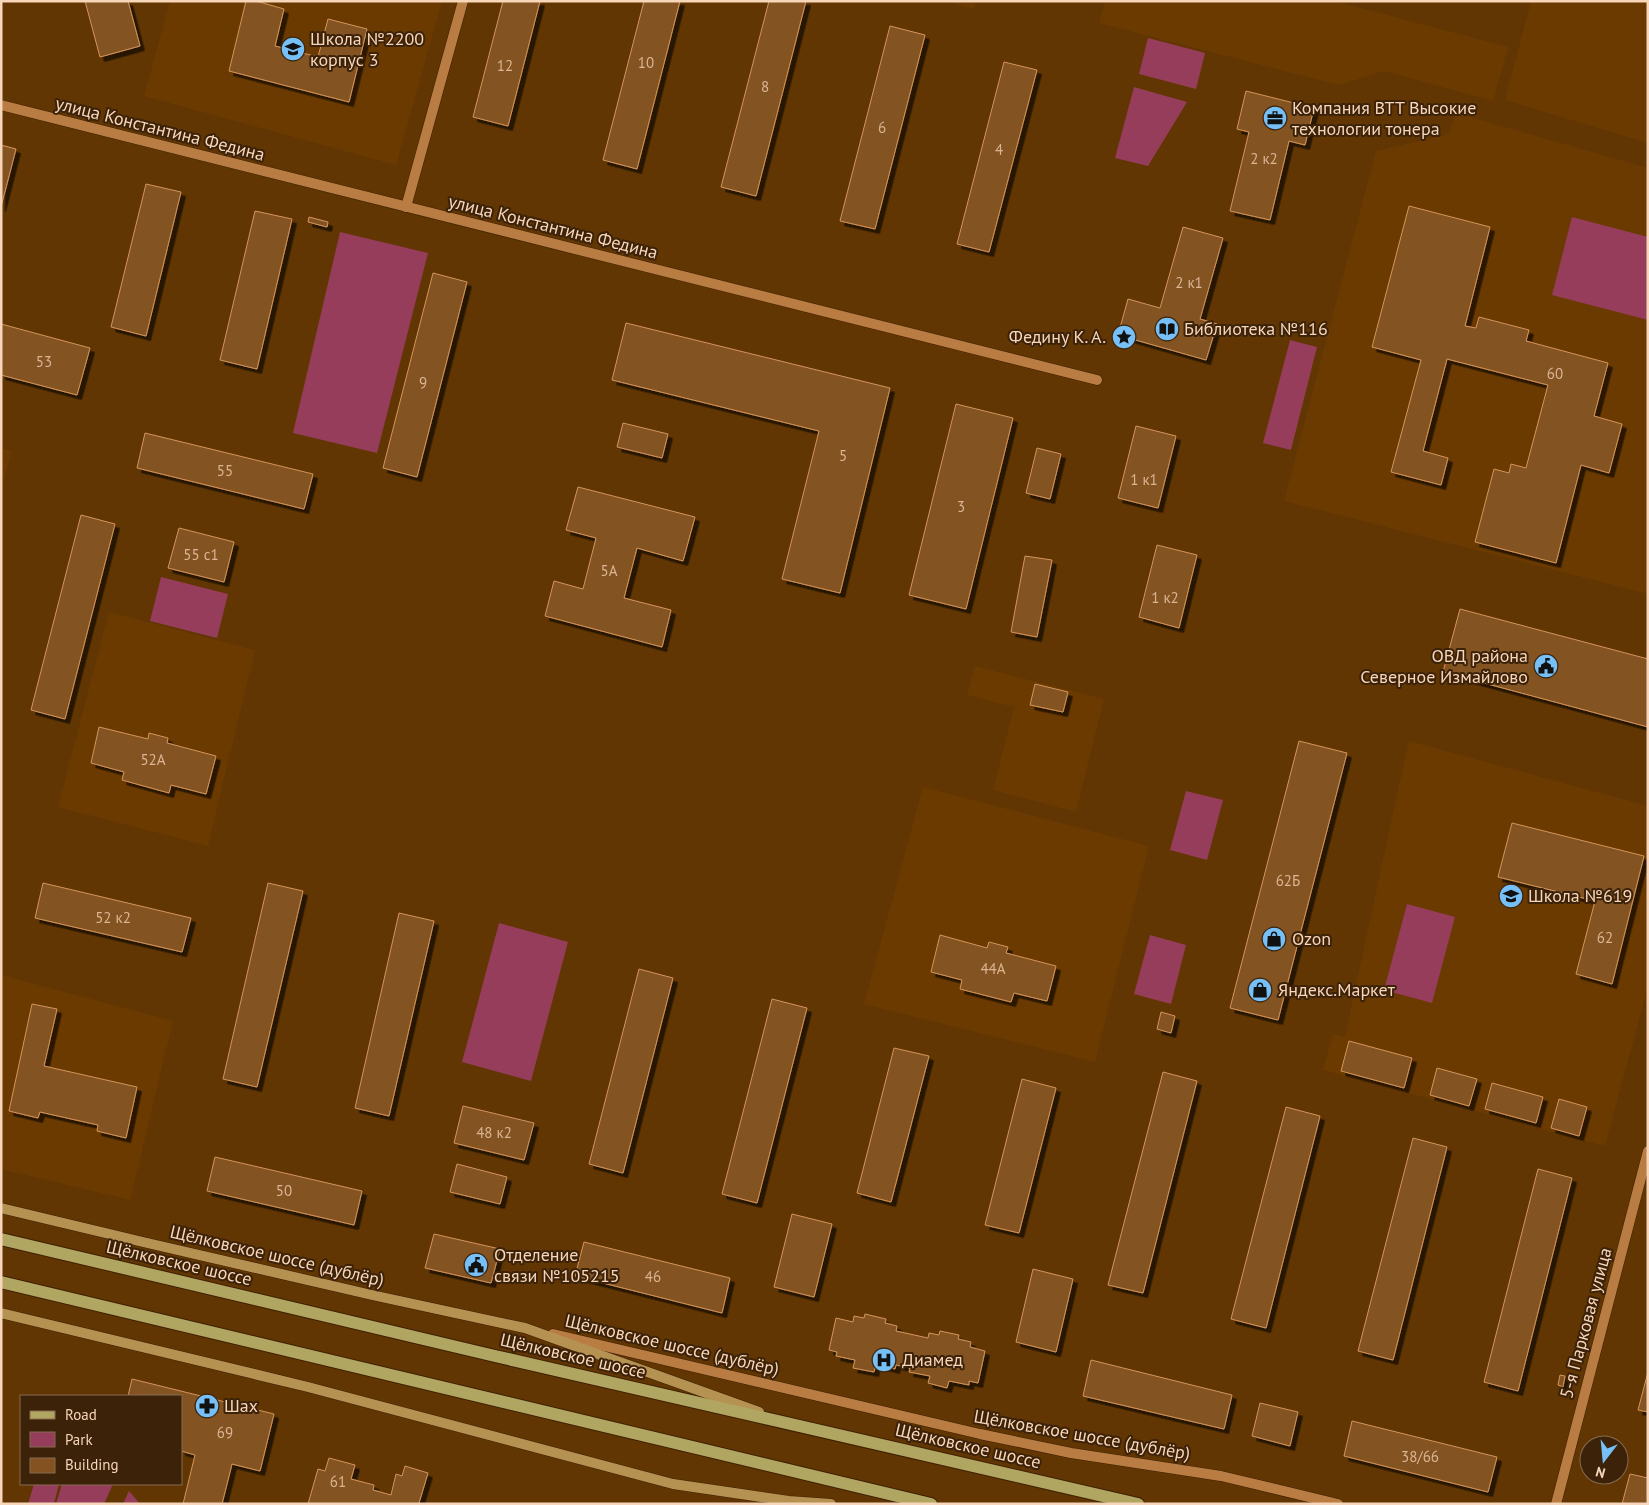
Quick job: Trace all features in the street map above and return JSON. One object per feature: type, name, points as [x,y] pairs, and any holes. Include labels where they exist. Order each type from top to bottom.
[{"type":"main road","name":"Щёлковское шоссе (дублёр)","points":[[1,1208],[171,1249],[525,1328]]},
{"type":"main road","name":"Щёлковское шоссе","points":[[7,1240],[1138,1504]]},
{"type":"main road","points":[[3,1282],[931,1504]]},
{"type":"main road","points":[[1,1313],[308,1387],[673,1484],[789,1501],[831,1504]]},
{"type":"main road","points":[[525,1328],[791,1423]]},
{"type":"street","points":[[406,208],[463,1]]},
{"type":"street","name":"улица Константина Федина","points":[[1,105],[1097,380]]},
{"type":"street","name":"5-я Парковая улица","points":[[1556,1504],[1648,1151]]},
{"type":"street","name":"Щёлковское шоссе (дублёр)","points":[[525,1328],[980,1434],[1071,1453],[1221,1476],[1338,1504]]},
{"type":"shaded area","name":"Школа №2200 корпус 3","points":[[170,1],[442,1],[396,165],[144,96]]},
{"type":"shaded area","points":[[944,1],[976,1],[974,9]]},
{"type":"shaded area","points":[[1105,1],[1335,1],[1508,47],[1493,101],[1384,71],[1339,85],[1099,23]]},
{"type":"shaded area","points":[[1531,1],[1648,1],[1648,143],[1505,100]]},
{"type":"shaded area","points":[[1456,113],[1648,168],[1648,594],[1284,501],[1376,151],[1449,134]]},
{"type":"shaded area","points":[[1,448],[12,451],[1,491]]},
{"type":"shaded area","points":[[109,612],[255,650],[208,846],[58,807]]},
{"type":"shaded area","points":[[975,666],[1104,699],[1076,812],[993,790],[1014,707],[967,695]]},
{"type":"shaded area","name":"Школа №619","points":[[1409,741],[1648,806],[1648,986],[1605,1146],[1323,1070],[1333,1034],[1345,1037]]},
{"type":"shaded area","points":[[923,787],[1149,846],[1095,1062],[864,1004]]},
{"type":"shaded area","points":[[1,975],[173,1021],[130,1200],[1,1169]]},
{"type":"green space","points":[[1148,38],[1205,53],[1196,89],[1139,74]]},
{"type":"green space","points":[[1134,87],[1187,102],[1148,166],[1115,158]]},
{"type":"green space","points":[[1572,217],[1648,237],[1648,320],[1552,295]]},
{"type":"green space","points":[[340,232],[428,253],[377,453],[293,433]]},
{"type":"green space","points":[[1290,340],[1317,347],[1291,450],[1263,443]]},
{"type":"green space","points":[[161,577],[228,594],[217,638],[150,621]]},
{"type":"green space","points":[[1186,791],[1223,800],[1207,860],[1170,850]]},
{"type":"green space","points":[[1407,904],[1455,917],[1432,1003],[1384,990]]},
{"type":"green space","points":[[499,923],[568,942],[531,1081],[462,1062]]},
{"type":"green space","points":[[1150,935],[1186,945],[1171,1004],[1134,994]]},
{"type":"green space","points":[[34,1485],[59,1485],[54,1504],[28,1504]]},
{"type":"green space","points":[[62,1485],[113,1485],[104,1504],[56,1504]]},
{"type":"green space","points":[[129,1491],[140,1504],[123,1504]]},
{"type":"building","points":[[85,1],[128,1],[140,46],[100,57]]},
{"type":"building","points":[[246,1],[256,1],[284,9],[275,46],[318,57],[328,19],[367,29],[349,102],[229,71]]},
{"type":"building","points":[[503,1],[540,1],[508,126],[473,117]]},
{"type":"building","points":[[644,1],[680,1],[637,169],[603,160]]},
{"type":"building","points":[[769,1],[806,1],[756,196],[721,187]]},
{"type":"building","points":[[890,26],[925,35],[875,229],[840,221]]},
{"type":"building","points":[[1004,62],[1037,70],[989,252],[957,244]]},
{"type":"building","points":[[1246,91],[1314,108],[1305,145],[1289,141],[1270,220],[1230,211],[1249,132],[1237,129]]},
{"type":"building","points":[[1,145],[16,149],[1,207]]},
{"type":"building","points":[[146,184],[181,192],[146,336],[111,327]]},
{"type":"building","points":[[1409,206],[1490,227],[1465,326],[1476,328],[1479,317],[1529,330],[1526,341],[1608,363],[1594,416],[1622,424],[1609,473],[1581,465],[1556,563],[1475,542],[1494,469],[1509,473],[1511,464],[1526,468],[1548,385],[1447,359],[1423,451],[1448,458],[1441,485],[1391,472],[1421,360],[1372,347]]},
{"type":"building","points":[[255,211],[292,219],[257,369],[220,360]]},
{"type":"building","points":[[309,217],[328,222],[327,227],[308,222]]},
{"type":"building","points":[[1183,227],[1223,238],[1200,319],[1217,324],[1206,360],[1118,335],[1128,299],[1160,308]]},
{"type":"building","points":[[433,273],[467,282],[417,477],[383,468]]},
{"type":"building","points":[[626,323],[890,388],[840,593],[782,579],[819,431],[612,380]]},
{"type":"building","points":[[1,324],[90,348],[77,395],[1,375]]},
{"type":"building","points":[[956,404],[1013,418],[966,609],[909,595]]},
{"type":"building","points":[[623,423],[668,434],[662,458],[617,447]]},
{"type":"building","points":[[1136,426],[1176,436],[1158,508],[1118,498]]},
{"type":"building","points":[[145,433],[313,474],[304,509],[137,468]]},
{"type":"building","points":[[1037,448],[1061,454],[1050,499],[1026,493]]},
{"type":"building","points":[[578,487],[695,517],[683,561],[637,548],[624,598],[671,610],[662,647],[545,616],[554,581],[583,589],[596,538],[566,530]]},
{"type":"building","points":[[81,515],[115,524],[65,719],[31,710]]},
{"type":"building","points":[[179,528],[234,542],[224,582],[168,568]]},
{"type":"building","points":[[1157,545],[1197,555],[1179,628],[1139,617]]},
{"type":"building","points":[[1025,556],[1052,560],[1037,637],[1011,632]]},
{"type":"building","name":"ОВД района Северное Измайлово","points":[[1460,609],[1648,659],[1648,727],[1443,672]]},
{"type":"building","points":[[1035,684],[1068,692],[1063,712],[1030,705]]},
{"type":"building","points":[[99,727],[148,739],[149,733],[168,738],[167,743],[216,756],[206,794],[171,785],[169,793],[122,780],[124,772],[91,763]]},
{"type":"building","points":[[1299,741],[1347,753],[1278,1020],[1230,1008]]},
{"type":"building","points":[[1512,823],[1644,856],[1612,984],[1576,974],[1595,901],[1498,877]]},
{"type":"building","points":[[43,883],[191,918],[182,952],[35,918]]},
{"type":"building","points":[[268,883],[303,891],[257,1087],[223,1079]]},
{"type":"building","points":[[399,913],[434,921],[389,1116],[355,1108]]},
{"type":"building","points":[[940,935],[987,948],[989,942],[1008,947],[1006,953],[1056,966],[1047,1001],[1014,993],[1011,1002],[960,989],[962,980],[931,972]]},
{"type":"building","points":[[639,969],[673,978],[623,1173],[589,1164]]},
{"type":"building","points":[[772,999],[807,1008],[757,1203],[722,1194]]},
{"type":"building","points":[[32,1004],[57,1009],[44,1066],[137,1087],[126,1138],[97,1131],[98,1125],[40,1112],[38,1118],[9,1111]]},
{"type":"building","points":[[1161,1012],[1175,1016],[1171,1033],[1157,1029]]},
{"type":"building","points":[[1349,1041],[1412,1058],[1404,1088],[1341,1071]]},
{"type":"building","points":[[894,1048],[929,1056],[891,1202],[857,1193]]},
{"type":"building","points":[[1437,1068],[1477,1079],[1469,1106],[1430,1095]]},
{"type":"building","points":[[1163,1072],[1197,1081],[1143,1293],[1108,1285]]},
{"type":"building","points":[[1022,1079],[1056,1088],[1019,1233],[985,1225]]},
{"type":"building","points":[[1492,1083],[1543,1097],[1536,1123],[1485,1109]]},
{"type":"building","points":[[1559,1099],[1587,1107],[1579,1136],[1551,1128]]},
{"type":"building","points":[[463,1106],[534,1123],[524,1160],[454,1143]]},
{"type":"building","points":[[1286,1107],[1320,1116],[1266,1328],[1231,1319]]},
{"type":"building","points":[[1413,1138],[1447,1147],[1393,1360],[1358,1351]]},
{"type":"building","points":[[215,1157],[362,1191],[354,1225],[207,1191]]},
{"type":"building","points":[[457,1164],[507,1177],[500,1204],[450,1192]]},
{"type":"building","points":[[1538,1169],[1572,1178],[1518,1391],[1484,1382]]},
{"type":"building","points":[[792,1214],[832,1224],[814,1297],[774,1287]]},
{"type":"building","points":[[434,1234],[500,1249],[491,1283],[425,1268]]},
{"type":"building","points":[[584,1242],[730,1278],[722,1313],[575,1276]]},
{"type":"building","points":[[1033,1269],[1073,1279],[1056,1352],[1016,1342]]},
{"type":"building","points":[[865,1314],[886,1319],[885,1323],[897,1326],[896,1331],[928,1338],[929,1333],[939,1335],[940,1331],[959,1335],[958,1339],[971,1342],[970,1347],[985,1351],[978,1383],[969,1381],[969,1385],[949,1381],[947,1388],[928,1383],[930,1376],[909,1372],[910,1368],[896,1365],[895,1369],[876,1364],[874,1372],[853,1368],[855,1360],[836,1356],[837,1352],[829,1350],[836,1318],[853,1322],[854,1316],[864,1318]]},
{"type":"building","points":[[1091,1360],[1232,1395],[1224,1429],[1083,1396]]},
{"type":"building","points":[[1648,1372],[1648,1412],[1638,1410]]},
{"type":"building","points":[[1560,1375],[1565,1376],[1563,1387],[1558,1385]]},
{"type":"building","points":[[132,1379],[274,1414],[260,1471],[232,1464],[222,1504],[183,1504],[195,1455],[182,1451],[182,1395],[128,1395]]},
{"type":"building","points":[[1260,1403],[1298,1412],[1290,1446],[1252,1436]]},
{"type":"building","points":[[1352,1421],[1497,1457],[1488,1492],[1344,1456]]},
{"type":"building","points":[[329,1458],[355,1465],[351,1479],[374,1485],[373,1490],[391,1495],[396,1474],[402,1476],[405,1466],[428,1473],[419,1503],[422,1504],[308,1504],[318,1469],[325,1471]]},
{"type":"building","points":[[1630,1474],[1648,1478],[1648,1504],[1622,1504],[1627,1485],[1629,1485]]},
{"type":"place","name":"Школа №2200 корпус 3","points":[[293,49]]},
{"type":"place","name":"Компания ВТТ Высокие технологии тонера","points":[[1275,118]]},
{"type":"place","name":"Библиотека №116","points":[[1167,329]]},
{"type":"place","name":"Федину К. А.","points":[[1124,337]]},
{"type":"place","name":"ОВД района Северное Измайлово","points":[[1546,666]]},
{"type":"place","name":"Школа №619","points":[[1511,896]]},
{"type":"place","name":"Ozon","points":[[1274,939]]},
{"type":"place","name":"Яндекс.Маркет","points":[[1260,990]]},
{"type":"place","name":"Отделение связи №105215","points":[[476,1265]]},
{"type":"place","name":"Диамед","points":[[884,1360]]},
{"type":"place","name":"Шах","points":[[207,1406]]}]
